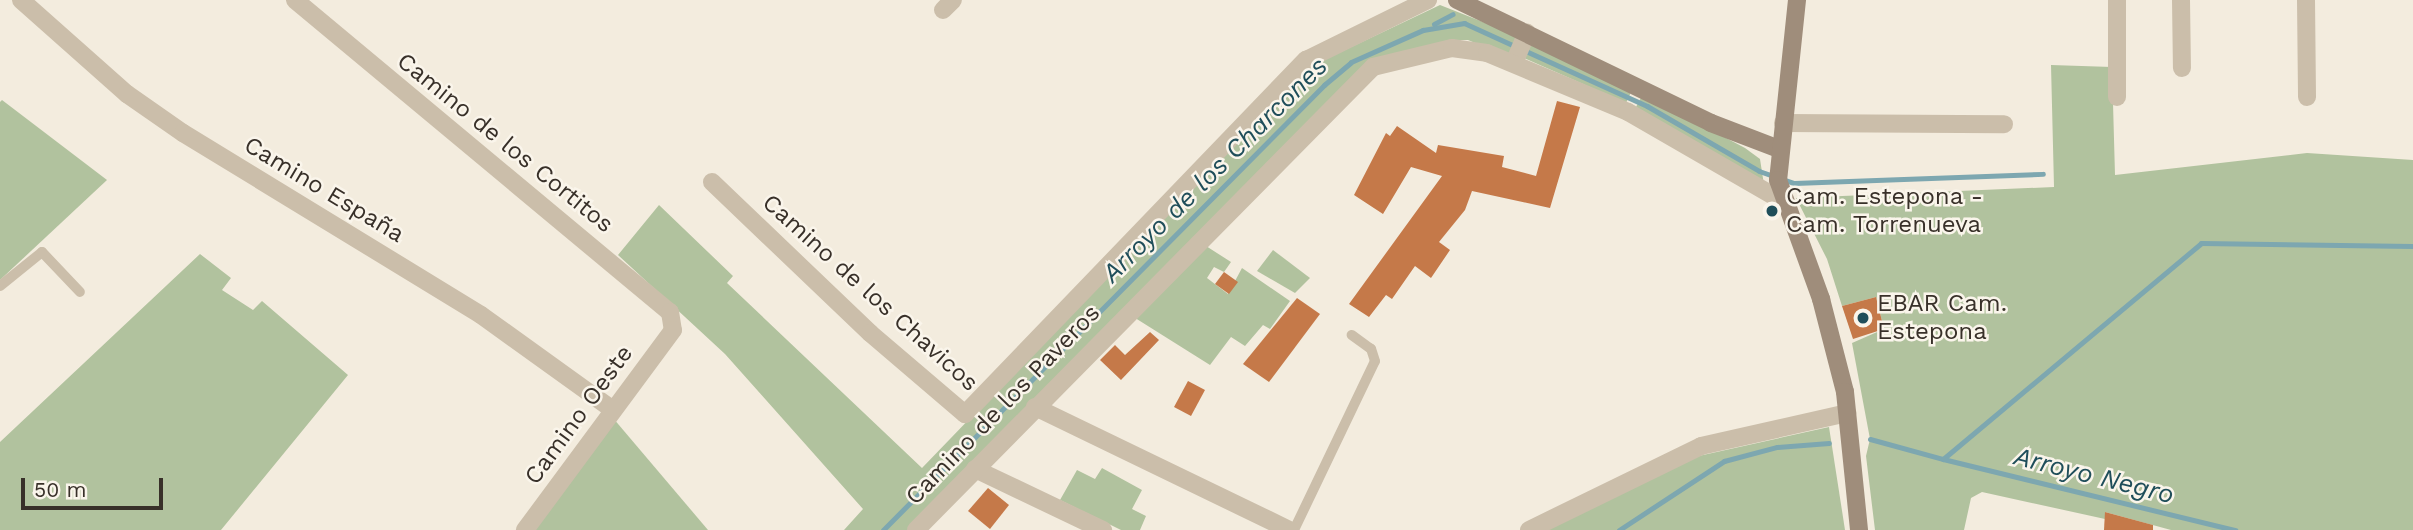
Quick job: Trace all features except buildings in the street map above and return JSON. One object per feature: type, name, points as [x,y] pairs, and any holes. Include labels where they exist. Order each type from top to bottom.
[{"type":"main road","points":[[1457,0],[1520,48],[1634,99],[1779,149]]},
{"type":"main road","points":[[1797,0],[1779,149],[1781,196],[1821,299],[1847,413],[1858,530]]},
{"type":"street","name":"Camino España","points":[[21,0],[127,94],[183,134],[481,314],[612,409]]},
{"type":"street","name":"Camino de los Cortitos","points":[[295,0],[670,312],[673,330]]},
{"type":"street","name":"Camino de los Chavicos","points":[[712,182],[870,333],[965,414],[1306,60],[1428,0]]},
{"type":"street","points":[[2117,0],[2117,97]]},
{"type":"street","points":[[2181,0],[2182,68]]},
{"type":"street","points":[[2305,0],[2308,97]]},
{"type":"street","name":"Camino de los Paveros","points":[[916,530],[1367,70],[1460,47],[1520,48],[1634,99],[1781,196]]},
{"type":"street","points":[[1783,123],[2004,124]]},
{"type":"street","name":"Camino Oeste","points":[[525,530],[673,330]]},
{"type":"street","points":[[1035,407],[1289,530]]},
{"type":"street","points":[[1529,530],[1700,446],[1847,413]]},
{"type":"street","points":[[975,468],[1103,530]]},
{"type":"lane","points":[[0,286],[42,252],[80,292]]},
{"type":"lane","points":[[1294,530],[1375,361],[1371,349],[1352,335]]},
{"type":"green space","points":[[1440,5],[1521,37],[1511,58],[1468,40],[1452,40],[1370,62],[908,530],[844,530],[863,509],[725,354],[618,255],[659,205],[733,276],[727,283],[922,468],[1309,67]]},
{"type":"green space","points":[[1529,42],[1632,90],[1626,103],[1522,57]]},
{"type":"green space","points":[[2051,65],[2112,67],[2115,175],[2307,153],[2413,160],[2413,530],[2171,530],[2105,512],[2105,519],[1982,492],[1971,498],[1964,530],[1875,530],[1866,456],[1870,439],[1852,343],[1884,329],[1876,297],[1842,306],[1827,259],[1796,198],[2054,187]]},
{"type":"green space","points":[[1643,94],[1745,148],[1760,159],[1764,185],[1636,107]]},
{"type":"green space","points":[[2,100],[107,180],[0,280],[0,102]]},
{"type":"green space","points":[[1206,246],[1231,262],[1224,272],[1214,267],[1207,278],[1228,294],[1242,268],[1290,301],[1270,329],[1263,325],[1245,346],[1231,337],[1210,365],[1132,316]]},
{"type":"green space","points":[[1273,250],[1310,278],[1295,293],[1257,271]]},
{"type":"green space","points":[[200,254],[231,278],[222,290],[253,310],[262,301],[348,375],[221,530],[0,530],[0,442]]},
{"type":"green space","points":[[613,418],[708,530],[531,530]]},
{"type":"green space","points":[[1829,427],[1845,530],[1545,530],[1694,457]]},
{"type":"green space","points":[[1102,468],[1142,490],[1132,509],[1146,516],[1140,530],[1121,530],[1060,500],[1077,470],[1095,479]]},
{"type":"waterway","points":[[1434,24],[1453,14]]},
{"type":"waterway","name":"Arroyo de los Charcones","points":[[883,530],[1324,85],[1351,62],[1423,30],[1464,23],[1647,106],[1759,171],[1794,183],[2043,174]]},
{"type":"waterway","points":[[1870,439],[1943,459],[2201,243],[2413,246]]},
{"type":"waterway","name":"Arroyo Negro","points":[[1619,530],[1724,461],[1777,447],[1829,443]]},
{"type":"waterway","name":"Arroyo Negro","points":[[1943,459],[2235,530]]},
{"type":"place","name":"Cam. Estepona - Cam. Torrenueva","points":[[1772,211]]},
{"type":"place","name":"EBAR Cam. Estepona","points":[[1863,318]]}]
